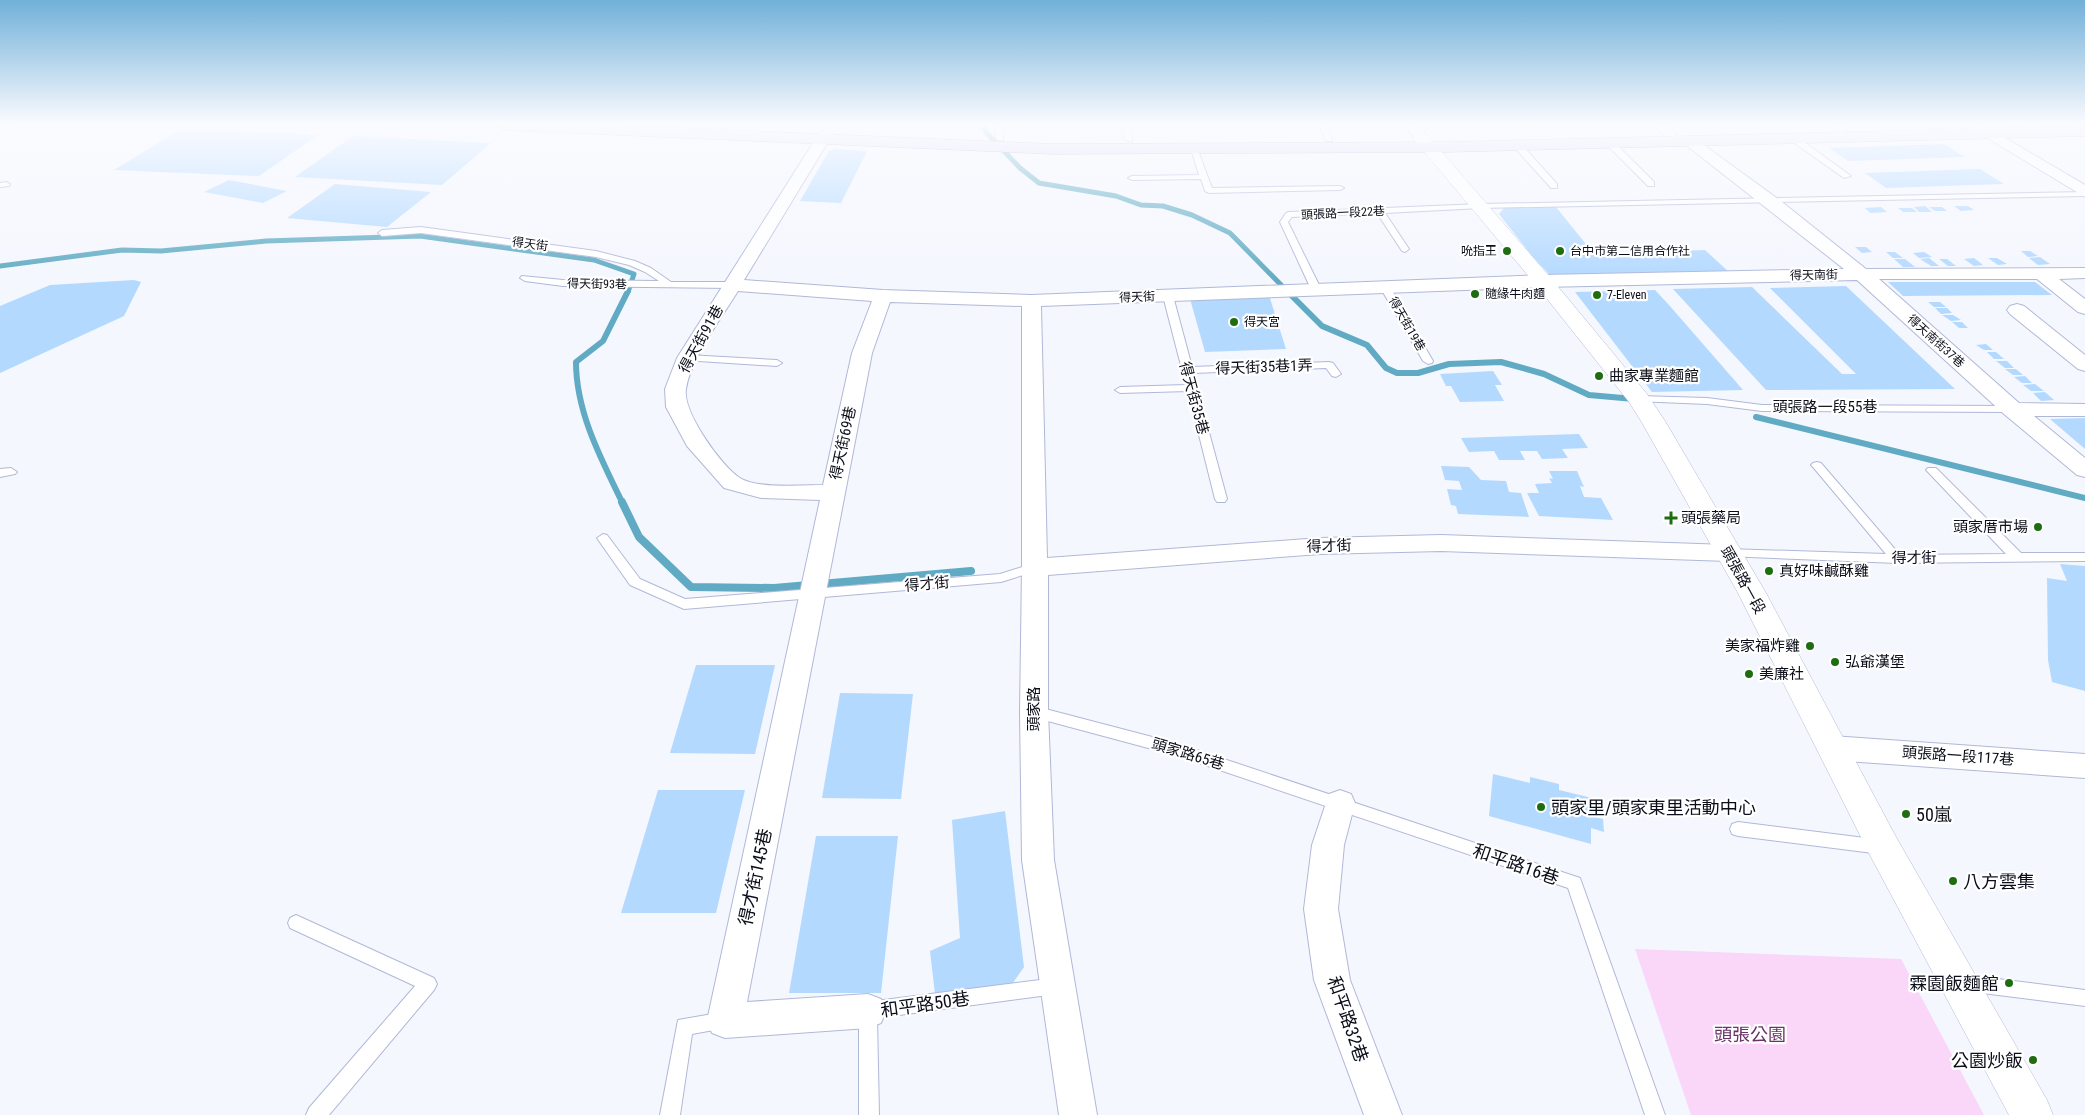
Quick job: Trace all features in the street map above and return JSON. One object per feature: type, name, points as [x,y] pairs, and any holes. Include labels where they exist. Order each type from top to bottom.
[{"type":"street","name":"得天街91巷","points":[[799,177],[687,358],[675,389],[677,407],[698,446],[732,483],[761,491],[832,493]]},
{"type":"street","name":"頭張路一段","points":[[1455,177],[1544,281],[1639,399],[1682,469],[1752,593],[1884,848],[2032,1115]]},
{"type":"street","name":"得天南街37巷","points":[[1739,177],[1770,199],[1861,274],[2012,409],[2085,470]]},
{"type":"street","points":[[2059,177],[2085,193]]},
{"type":"street","points":[[2041,273],[2085,308]]},
{"type":"street","name":"得天南街","points":[[1544,281],[1861,274],[2085,273]]},
{"type":"street","name":"得天街","points":[[731,285],[883,296],[1030,301],[1544,281]]},
{"type":"street","name":"得天街69巷","points":[[814,593],[832,493],[862,353],[883,296]]},
{"type":"street","name":"頭家路","points":[[1030,301],[1035,567],[1034,712],[1038,860],[1056,986],[1078,1115]]},
{"type":"street","points":[[2017,310],[2085,365]]},
{"type":"street","points":[[2012,409],[2085,410]]},
{"type":"street","name":"得才街","points":[[1035,567],[1320,546],[1441,543],[1728,552]]},
{"type":"street","name":"得才街145巷","points":[[725,1021],[814,593]]},
{"type":"street","name":"頭張路一段117巷","points":[[1832,748],[2085,766]]},
{"type":"street","name":"和平路32巷","points":[[1340,803],[1328,845],[1321,909],[1332,980],[1383,1115]]},
{"type":"street","points":[[725,1021],[868,1011]]},
{"type":"lane","points":[[1132,178],[1167,177]]},
{"type":"lane","points":[[1204,177],[1209,191],[1340,188]]},
{"type":"lane","points":[[1546,177],[1554,186]]},
{"type":"lane","points":[[1644,177],[1651,184]]},
{"type":"lane","name":"頭張路一段22巷","points":[[1316,289],[1284,222],[1290,215],[1480,206],[2085,193]]},
{"type":"lane","points":[[1380,211],[1405,249]]},
{"type":"lane","name":"得天街","points":[[382,233],[421,230],[596,254],[632,263],[648,270],[670,285]]},
{"type":"lane","name":"得天街93巷","points":[[525,278],[563,283],[731,285]]},
{"type":"lane","name":"得天街19巷","points":[[1385,287],[1428,361]]},
{"type":"lane","name":"得天街35巷","points":[[1168,296],[1221,499]]},
{"type":"lane","points":[[687,358],[777,362]]},
{"type":"lane","name":"得天街35巷1弄","points":[[1187,370],[1329,365],[1336,374]]},
{"type":"lane","points":[[1120,390],[1192,388]]},
{"type":"lane","name":"頭張路一段55巷","points":[[1639,399],[1708,401],[1762,408],[2012,409]]},
{"type":"lane","points":[[1817,465],[1897,559]]},
{"type":"lane","points":[[1932,470],[2017,557]]},
{"type":"lane","name":"得才街","points":[[603,538],[635,582],[684,604],[1001,578],[1035,567]]},
{"type":"lane","name":"得才街","points":[[1728,552],[1897,559],[2085,557]]},
{"type":"lane","name":"頭家路65巷","points":[[1034,712],[1179,750],[1340,803]]},
{"type":"lane","name":"和平路16巷","points":[[1340,803],[1574,884],[1655,1115]]},
{"type":"lane","points":[[1738,829],[1884,848]]},
{"type":"lane","points":[[296,923],[428,984],[316,1115]]},
{"type":"lane","points":[[1957,982],[2085,998]]},
{"type":"lane","name":"和平路50巷","points":[[869,1115],[868,1011],[1056,986]]},
{"type":"lane","points":[[670,1115],[684,1026],[725,1021]]},
{"type":"green space","name":"頭張公園","points":[[1635,949],[1901,959],[1984,1115],[1691,1115]]},
{"type":"building","points":[[296,177],[451,177],[442,185]]},
{"type":"building","points":[[814,177],[854,177],[841,203],[800,201]]},
{"type":"building","points":[[1871,177],[1993,177],[2004,184],[1886,188]]},
{"type":"building","points":[[229,180],[287,191],[263,203],[204,192]]},
{"type":"building","points":[[335,184],[431,192],[387,227],[287,218]]},
{"type":"building","points":[[1925,206],[1932,212],[1919,212],[1914,207]]},
{"type":"building","points":[[1954,206],[1968,206],[1974,210],[1961,211]]},
{"type":"building","points":[[1556,207],[1594,254],[1705,250],[1729,272],[1564,279],[1549,274],[1532,256],[1499,214],[1504,208]]},
{"type":"building","points":[[1881,207],[1887,212],[1870,213],[1865,208]]},
{"type":"building","points":[[1929,207],[1942,207],[1947,211],[1935,211]]},
{"type":"building","points":[[1898,208],[1912,208],[1917,212],[1903,212]]},
{"type":"building","points":[[1855,247],[1866,247],[1872,252],[1862,253]]},
{"type":"building","points":[[2021,251],[2030,251],[2038,256],[2028,257]]},
{"type":"building","points":[[1886,252],[1895,252],[1903,258],[1893,258]]},
{"type":"building","points":[[1924,252],[1932,257],[1919,258],[1913,253]]},
{"type":"building","points":[[2040,257],[2050,264],[2038,265],[2029,258]]},
{"type":"building","points":[[1929,258],[1939,266],[1931,266],[1920,259]]},
{"type":"building","points":[[1974,258],[1983,265],[1974,266],[1964,259]]},
{"type":"building","points":[[1988,258],[1997,258],[2007,264],[1998,265]]},
{"type":"building","points":[[1894,259],[1905,259],[1915,267],[1903,267]]},
{"type":"building","points":[[1939,259],[1947,259],[1956,266],[1948,266]]},
{"type":"building","points":[[134,280],[141,282],[124,316],[0,373],[0,306],[50,285]]},
{"type":"building","points":[[1888,282],[2035,282],[2052,295],[1903,296]]},
{"type":"building","points":[[1846,286],[1955,389],[1766,390],[1673,289],[1752,287],[1842,374],[1856,374],[1770,288]]},
{"type":"building","points":[[1655,290],[1743,390],[1652,392],[1575,292]]},
{"type":"building","name":"得天宮","points":[[1269,295],[1286,349],[1205,352],[1190,299]]},
{"type":"building","points":[[1928,302],[1940,302],[1946,307],[1934,307]]},
{"type":"building","points":[[1935,308],[1947,308],[1952,313],[1941,314]]},
{"type":"building","points":[[1942,315],[1953,315],[1961,320],[1951,321]]},
{"type":"building","points":[[1952,322],[1962,322],[1968,328],[1959,328]]},
{"type":"building","points":[[1986,344],[1993,350],[1984,350],[1976,345]]},
{"type":"building","points":[[1987,352],[1996,352],[2004,359],[1994,359]]},
{"type":"building","points":[[1996,361],[2007,361],[2014,368],[2005,368]]},
{"type":"building","points":[[2005,369],[2016,369],[2023,375],[2013,375]]},
{"type":"building","points":[[1493,371],[1502,385],[1495,385],[1504,401],[1460,402],[1451,386],[1446,386],[1440,374]]},
{"type":"building","points":[[2025,376],[2032,383],[2022,383],[2014,377]]},
{"type":"building","points":[[2035,384],[2044,391],[2031,391],[2023,385]]},
{"type":"building","points":[[2045,392],[2054,400],[2041,401],[2033,393]]},
{"type":"building","points":[[2085,418],[2085,449],[2050,419]]},
{"type":"building","points":[[1579,434],[1588,448],[1562,449],[1568,458],[1542,459],[1537,451],[1520,451],[1525,460],[1499,460],[1494,451],[1469,452],[1461,438]]},
{"type":"building","points":[[1441,466],[1469,467],[1481,480],[1506,481],[1509,492],[1521,493],[1529,517],[1458,514],[1456,506],[1451,505],[1447,489],[1462,490],[1459,481],[1445,480]]},
{"type":"building","points":[[1549,471],[1577,471],[1584,487],[1580,486],[1584,497],[1601,498],[1613,520],[1539,516],[1527,493],[1539,493],[1535,484],[1552,483],[1549,478],[1553,479]]},
{"type":"building","points":[[2060,564],[2085,566],[2085,691],[2052,682],[2048,660],[2047,578],[2067,581]]},
{"type":"building","points":[[696,665],[775,665],[755,754],[670,753]]},
{"type":"building","points":[[840,693],[913,694],[901,799],[822,798]]},
{"type":"building","name":"頭家里/頭家東里活動中心","points":[[1493,774],[1530,783],[1530,777],[1559,784],[1559,790],[1592,798],[1592,816],[1603,819],[1604,832],[1591,828],[1591,844],[1489,816]]},
{"type":"building","points":[[658,790],[745,790],[716,913],[621,913]]},
{"type":"building","points":[[1005,811],[1024,967],[1010,987],[935,994],[930,951],[960,938],[952,820]]},
{"type":"building","points":[[816,836],[898,836],[881,993],[789,993]]},
{"type":"waterway","points":[[1031,177],[1039,183],[1116,196],[1141,205],[1163,206],[1192,215],[1230,233],[1288,292]]},
{"type":"waterway","points":[[0,266],[122,250],[161,251],[266,241],[420,236],[594,260],[634,274],[628,292]]},
{"type":"waterway","points":[[623,504],[598,452],[585,417],[577,381],[576,362],[603,341],[628,291]]},
{"type":"waterway","points":[[1288,292],[1322,326],[1367,345],[1386,368],[1397,373],[1418,373],[1449,364],[1501,362],[1544,374],[1589,395],[1634,399]]},
{"type":"waterway","points":[[1756,417],[2085,498]]},
{"type":"waterway","points":[[622,502],[639,537],[691,587],[774,588],[971,571]]},
{"type":"place","name":"吮指王","points":[[1507,251]]},
{"type":"place","name":"台中市第二信用合作社","points":[[1560,251]]},
{"type":"place","name":"隨緣牛肉麵","points":[[1475,294]]},
{"type":"place","name":"7-Eleven","points":[[1597,295]]},
{"type":"place","name":"得天宮","points":[[1234,322]]},
{"type":"place","name":"曲家專業麵館","points":[[1599,376]]},
{"type":"place","name":"頭張藥局","points":[[1671,518]]},
{"type":"place","name":"頭家厝市場","points":[[2038,527]]},
{"type":"place","name":"真好味鹹酥雞","points":[[1769,571]]},
{"type":"place","name":"美家福炸雞","points":[[1810,646]]},
{"type":"place","name":"弘爺漢堡","points":[[1835,662]]},
{"type":"place","name":"美廉社","points":[[1749,674]]},
{"type":"place","name":"頭家里/頭家東里活動中心","points":[[1541,807]]},
{"type":"place","name":"50嵐","points":[[1906,814]]},
{"type":"place","name":"八方雲集","points":[[1953,881]]},
{"type":"place","name":"霖園飯麵館","points":[[2009,983]]},
{"type":"place","name":"公園炒飯","points":[[2033,1060]]}]
